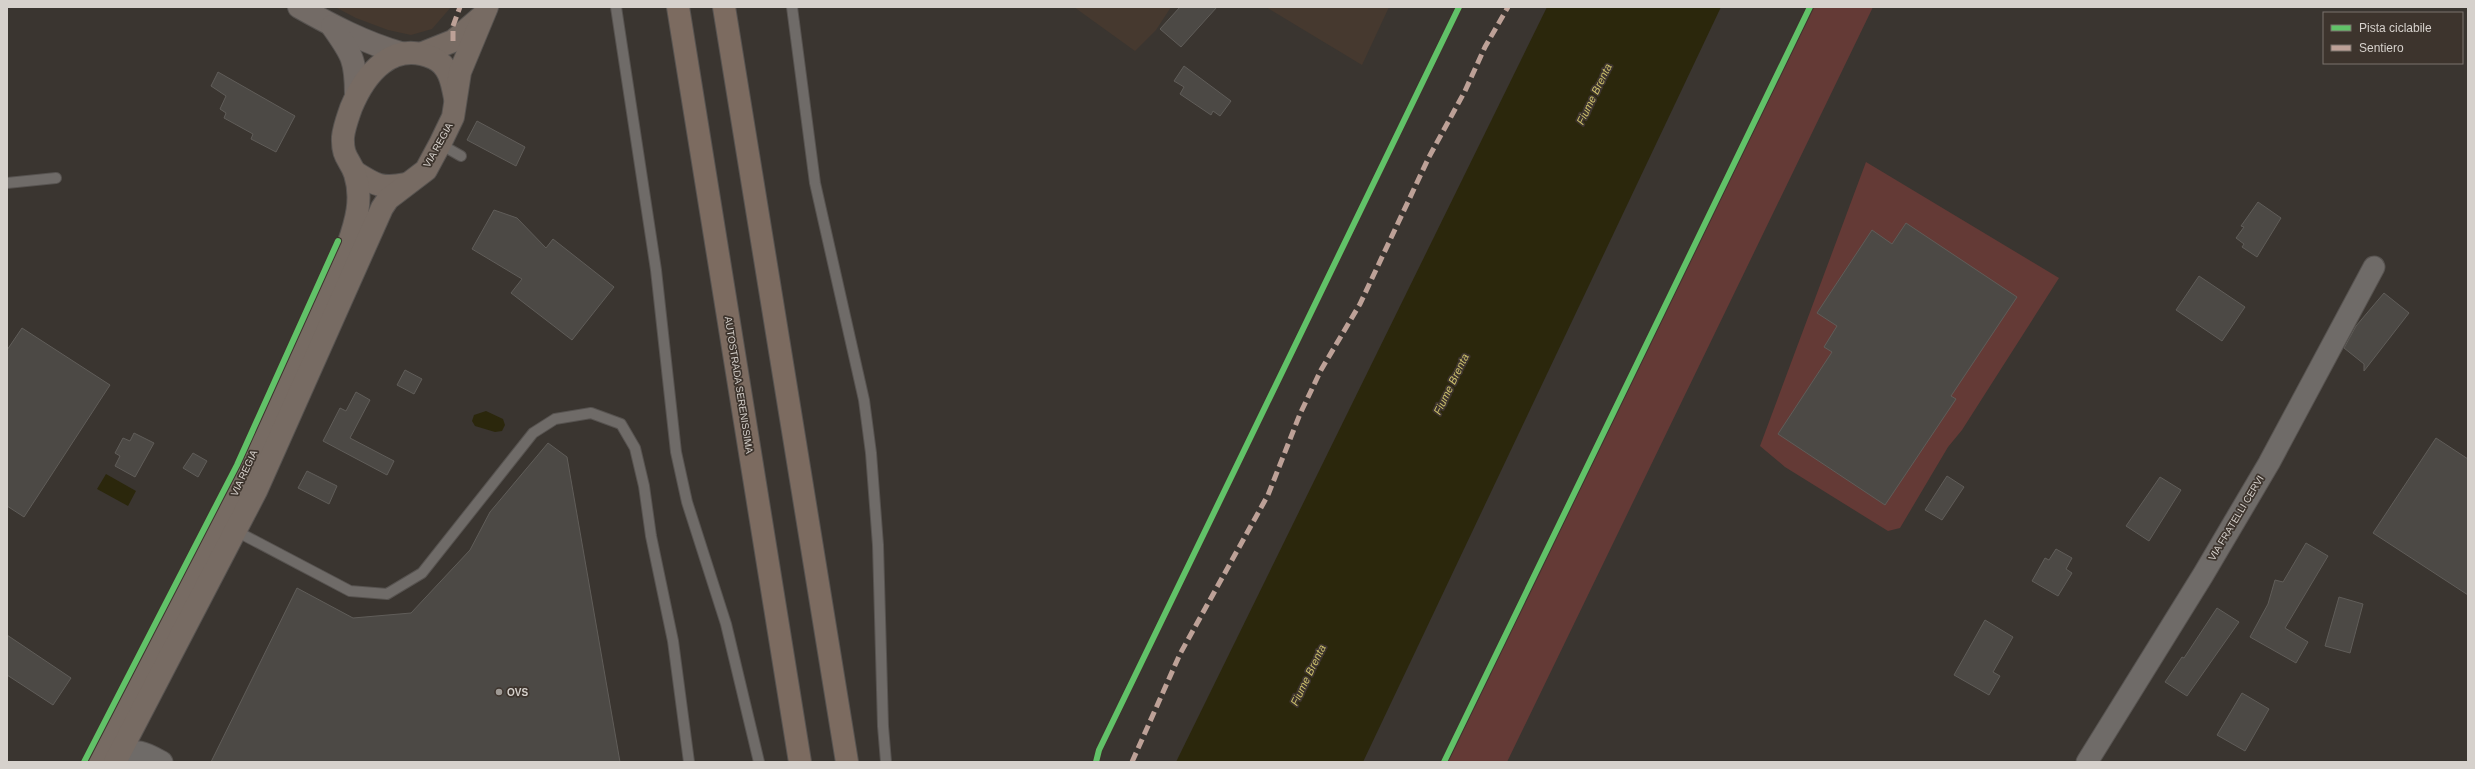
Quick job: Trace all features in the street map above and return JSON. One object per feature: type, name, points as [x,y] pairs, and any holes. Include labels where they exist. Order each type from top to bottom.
[{"type":"highway","name":"AUTOSTRADA SERENISSIMA","points":[[678,7],[800,762]]},
{"type":"highway","points":[[724,7],[847,762]]},
{"type":"main road","name":"VIA REGIA","points":[[423,53],[453,41],[484,12]]},
{"type":"main road","name":"VIA REGIA","points":[[117,759],[236,531],[382,208],[388,199],[426,170],[440,144],[453,117],[460,72],[484,12]]},
{"type":"main road","name":"VIA REGIA","points":[[97,762],[219,528],[348,245],[359,209],[359,189],[354,172],[347,161],[343,136],[356,95],[377,65],[401,52],[423,53],[436,59],[447,69],[455,98]]},
{"type":"main road","name":"VIA REGIA","points":[[354,172],[372,183],[388,188],[406,184]]},
{"type":"street","points":[[299,7],[332,26],[381,47],[401,52]]},
{"type":"street","points":[[332,26],[353,56],[356,70],[356,95]]},
{"type":"street","name":"VIA FRATELLI CERVI","points":[[2087,762],[2203,575],[2269,463],[2374,267]]},
{"type":"street","points":[[117,759],[134,751],[144,752],[162,762]]},
{"type":"lane","points":[[616,7],[656,270],[676,452],[687,502],[726,624],[759,762]]},
{"type":"lane","points":[[792,7],[815,183],[861,384],[871,453],[878,545],[883,726],[886,762]]},
{"type":"lane","points":[[440,144],[461,156]]},
{"type":"lane","points":[[7,182],[56,178]]},
{"type":"lane","points":[[236,531],[350,591],[387,594],[422,573],[533,433],[555,419],[591,413],[621,424],[635,448],[644,486],[651,536],[673,641],[690,762]]},
{"type":"shaded area","points":[[335,7],[451,7],[432,29],[411,35],[388,30],[356,18]]},
{"type":"shaded area","points":[[1074,7],[1171,7],[1156,30],[1135,51]]},
{"type":"shaded area","points":[[1266,7],[1389,7],[1362,65]]},
{"type":"shaded area","points":[[1810,7],[1873,7],[1507,762],[1444,762]]},
{"type":"shaded area","points":[[1866,162],[2059,278],[1962,430],[1948,447],[1900,528],[1888,531],[1785,467],[1760,446]]},
{"type":"water","name":"Fiume Brenta","points":[[1547,7],[1721,7],[1363,762],[1176,762]]},
{"type":"water","points":[[486,411],[503,419],[505,425],[502,431],[495,432],[475,426],[472,421],[474,415]]},
{"type":"water","points":[[106,474],[136,491],[128,506],[97,489]]},
{"type":"building","points":[[1180,7],[1217,7],[1181,47],[1160,29]]},
{"type":"building","points":[[1184,66],[1231,101],[1220,116],[1213,111],[1211,115],[1180,94],[1184,87],[1174,81]]},
{"type":"building","points":[[218,72],[295,116],[276,152],[251,139],[253,134],[224,118],[226,113],[220,109],[226,96],[211,86]]},
{"type":"building","points":[[477,121],[525,147],[516,166],[467,140]]},
{"type":"building","points":[[2258,202],[2281,218],[2257,257],[2242,247],[2244,244],[2236,238],[2244,227],[2241,226]]},
{"type":"building","points":[[494,210],[517,218],[546,248],[553,239],[614,287],[572,340],[511,293],[522,279],[472,249]]},
{"type":"building","points":[[1906,223],[2017,297],[1951,396],[1956,399],[1885,505],[1778,434],[1832,352],[1824,347],[1837,326],[1817,313],[1872,230],[1892,244]]},
{"type":"building","points":[[2199,276],[2245,307],[2222,341],[2176,310]]},
{"type":"building","points":[[2384,293],[2409,313],[2364,371],[2364,364],[2344,348],[2356,326]]},
{"type":"building","points":[[22,328],[110,385],[24,517],[7,506],[7,350]]},
{"type":"building","points":[[405,370],[422,379],[414,394],[397,385]]},
{"type":"building","points":[[356,392],[370,400],[350,438],[394,461],[387,475],[323,441],[340,408],[346,411]]},
{"type":"building","points":[[134,433],[154,443],[135,477],[115,466],[120,456],[115,453],[123,438],[130,441]]},
{"type":"building","points":[[2436,438],[2468,459],[2468,595],[2373,533]]},
{"type":"building","points":[[548,443],[567,457],[620,762],[211,762],[297,588],[353,618],[411,613],[470,550],[490,512]]},
{"type":"building","points":[[193,453],[207,461],[198,477],[183,468]]},
{"type":"building","points":[[307,471],[337,486],[329,504],[298,488]]},
{"type":"building","points":[[1947,476],[1964,487],[1942,520],[1925,510]]},
{"type":"building","points":[[2160,477],[2181,490],[2149,541],[2126,526]]},
{"type":"building","points":[[2306,543],[2328,556],[2285,628],[2308,642],[2296,663],[2250,637],[2268,604],[2275,580],[2283,582]]},
{"type":"building","points":[[2056,549],[2072,558],[2066,569],[2072,573],[2058,596],[2032,581],[2045,558],[2049,560]]},
{"type":"building","points":[[2339,597],[2363,604],[2350,653],[2325,646]]},
{"type":"building","points":[[2217,608],[2239,622],[2187,696],[2165,682],[2182,657],[2184,658]]},
{"type":"building","points":[[1985,620],[2013,637],[1993,672],[2000,676],[1989,695],[1954,675]]},
{"type":"building","points":[[7,635],[71,678],[53,705],[7,675]]},
{"type":"building","points":[[2242,693],[2269,709],[2245,751],[2217,735]]},
{"type":"marked path","points":[[453,41],[453,26],[460,7]]},
{"type":"marked path","points":[[1132,762],[1180,654],[1268,495],[1300,414],[1321,370],[1360,304],[1429,157],[1465,91],[1485,47],[1508,7]]},
{"type":"cycle path","points":[[1096,762],[1099,750],[1459,7]]},
{"type":"cycle path","points":[[1444,762],[1810,7]]},
{"type":"cycle path","points":[[84,762],[237,465],[338,241]]},
{"type":"place","name":"OVS","points":[[499,692]]}]
